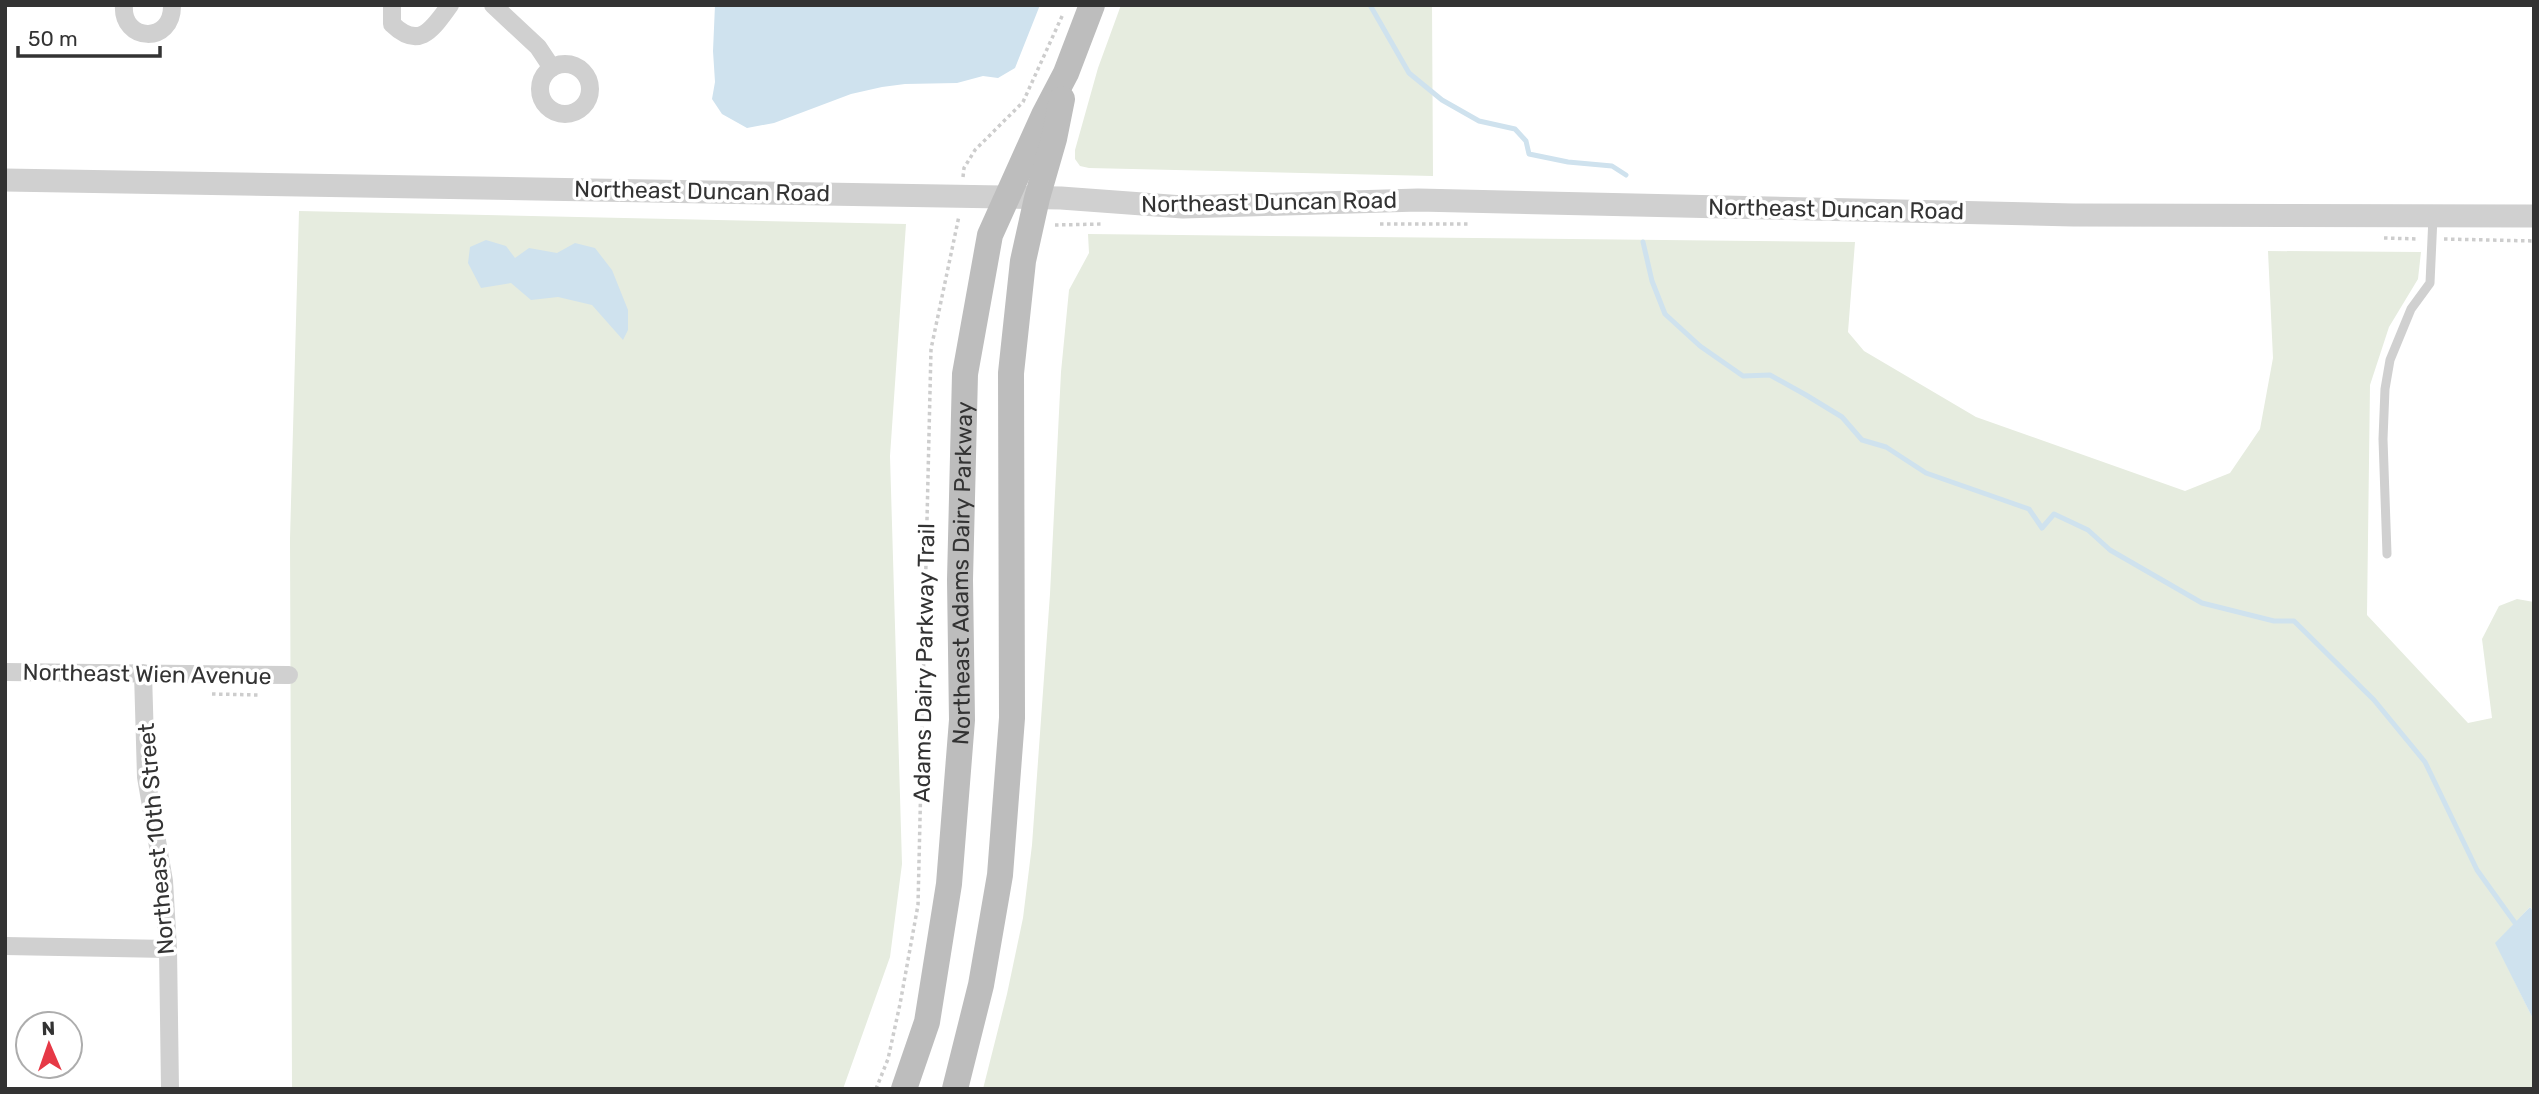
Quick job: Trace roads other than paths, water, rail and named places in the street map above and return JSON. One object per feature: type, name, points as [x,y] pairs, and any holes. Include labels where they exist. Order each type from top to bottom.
[{"type":"main road","name":"Northeast Adams Dairy Parkway","points":[[904,1089],[927,1022],[949,884],[962,720],[960,580],[965,374],[990,235],[1066,73],[1092,5]]},
{"type":"main road","name":"Northeast Adams Dairy Parkway","points":[[954,1089],[981,985],[1000,874],[1012,718],[1011,373],[1023,261],[1037,198],[1055,139],[1066,73]]},
{"type":"street","points":[[124,5],[128,25],[142,34],[165,28],[172,14],[172,5]]},
{"type":"street","points":[[392,5],[392,24],[399,31],[416,36],[431,31],[450,5]]},
{"type":"street","points":[[493,5],[538,47],[552,68]]},
{"type":"street","name":"Northeast Duncan Road","points":[[5,180],[1006,197],[1183,207],[1418,200],[2073,215],[2533,216]]},
{"type":"street","name":"Northeast Wien Avenue","points":[[5,672],[289,675]]},
{"type":"street","name":"Northeast 10th Street","points":[[143,673],[146,777],[164,881],[170,1089]]},
{"type":"street","points":[[5,946],[168,949]]},
{"type":"lane","points":[[2386,554],[2383,439],[2385,389],[2390,360],[2400,334],[2412,309],[2430,283],[2433,216]]},
{"type":"water","points":[[715,5],[1040,5],[1015,68],[998,78],[983,76],[957,83],[882,87],[851,94],[774,123],[747,128],[722,114],[712,99],[715,82]]},
{"type":"water","points":[[486,240],[506,246],[515,258],[529,248],[557,253],[575,243],[595,248],[612,270],[628,310],[628,330],[623,340],[592,305],[558,297],[531,300],[511,283],[481,288],[468,263],[470,247]]},
{"type":"water","points":[[2530,907],[2534,912],[2534,1021],[2495,943]]},
{"type":"waterway","points":[[1370,5],[1409,73],[1442,100],[1479,121],[1515,129],[1526,141],[1529,154],[1568,162],[1612,166],[1626,175]]},
{"type":"waterway","points":[[1643,242],[1652,281],[1665,314],[1700,346],[1743,376],[1770,375],[1842,417],[1862,440],[1886,447],[1926,473],[2029,509],[2042,528],[2054,514],[2088,530],[2110,550],[2202,603],[2274,621],[2294,621],[2374,700],[2425,762],[2477,870],[2518,927]]}]
